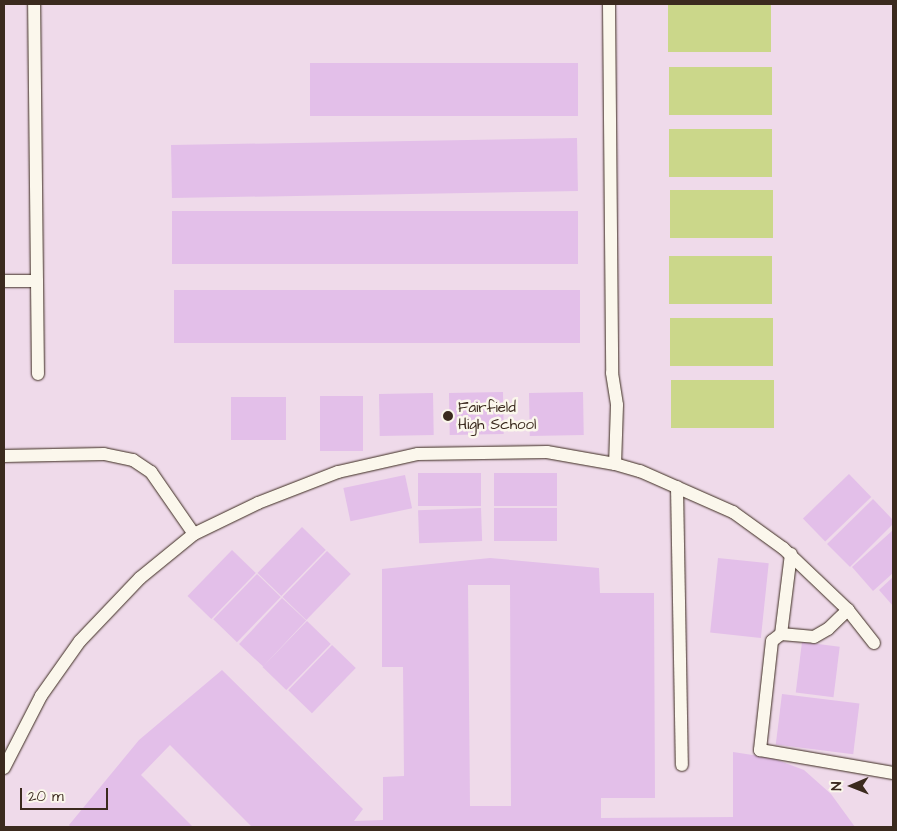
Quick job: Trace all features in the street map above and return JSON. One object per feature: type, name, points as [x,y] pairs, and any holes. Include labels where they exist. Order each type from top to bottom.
[{"type":"lane","points":[[34,4],[38,374]]},
{"type":"lane","points":[[609,4],[612,373],[617,404],[615,464]]},
{"type":"lane","points":[[4,280],[37,282]]},
{"type":"lane","points":[[4,768],[41,696],[80,641],[140,578],[194,534],[258,503],[338,472],[418,454],[547,452],[615,464],[640,471],[733,512],[791,554],[848,610],[874,644]]},
{"type":"lane","points":[[4,456],[104,454],[133,460],[151,472],[194,534]]},
{"type":"lane","points":[[677,487],[682,765]]},
{"type":"lane","points":[[782,634],[791,554]]},
{"type":"lane","points":[[848,610],[828,629],[814,637],[782,634],[772,641],[760,750],[893,773]]},
{"type":"shaded area","name":"Fairfield High School","points":[[4,4],[893,4],[893,827],[4,827]]},
{"type":"green space","points":[[668,4],[771,4],[771,52],[668,52]]},
{"type":"green space","points":[[669,67],[772,67],[772,115],[669,115]]},
{"type":"green space","points":[[669,129],[772,129],[772,177],[669,177]]},
{"type":"green space","points":[[670,190],[773,190],[773,238],[670,238]]},
{"type":"green space","points":[[669,256],[772,256],[772,304],[669,304]]},
{"type":"green space","points":[[670,318],[773,318],[773,366],[670,366]]},
{"type":"green space","points":[[671,380],[774,380],[774,428],[671,428]]},
{"type":"building","points":[[310,63],[578,63],[578,116],[310,116]]},
{"type":"building","points":[[577,138],[578,191],[172,198],[171,145]]},
{"type":"building","points":[[172,211],[578,211],[578,264],[172,264]]},
{"type":"building","points":[[174,290],[580,290],[580,343],[174,343]]},
{"type":"building","points":[[503,392],[504,434],[450,435],[449,393]]},
{"type":"building","points":[[583,392],[584,435],[530,436],[529,393]]},
{"type":"building","points":[[433,393],[434,435],[380,436],[379,394]]},
{"type":"building","points":[[320,396],[363,396],[363,451],[320,451]]},
{"type":"building","points":[[231,397],[286,397],[286,440],[231,440]]},
{"type":"building","points":[[418,473],[481,473],[481,506],[418,506]]},
{"type":"building","points":[[494,473],[557,473],[557,506],[494,506]]},
{"type":"building","points":[[849,474],[871,497],[825,541],[803,518]]},
{"type":"building","points":[[405,475],[412,508],[350,521],[343,488]]},
{"type":"building","points":[[873,499],[893,520],[893,524],[850,567],[827,544]]},
{"type":"building","points":[[481,508],[482,541],[419,543],[418,510]]},
{"type":"building","points":[[494,508],[557,508],[557,541],[494,541]]},
{"type":"building","points":[[302,527],[326,550],[281,596],[258,573]]},
{"type":"building","points":[[893,530],[893,573],[873,591],[852,567]]},
{"type":"building","points":[[232,550],[256,573],[211,619],[188,596]]},
{"type":"building","points":[[327,551],[351,574],[306,620],[283,597]]},
{"type":"building","points":[[490,558],[599,568],[600,593],[654,593],[655,798],[601,798],[601,818],[733,817],[733,752],[772,758],[804,770],[831,794],[855,827],[252,827],[170,745],[141,775],[193,827],[71,827],[69,825],[139,740],[222,670],[363,809],[354,821],[383,820],[383,777],[404,776],[403,667],[382,667],[382,569]],"holes":[[[468,585],[510,585],[511,806],[470,806]]]},
{"type":"building","points":[[718,558],[769,563],[761,638],[710,633]]},
{"type":"building","points":[[257,574],[281,597],[237,642],[213,619]]},
{"type":"building","points":[[893,577],[893,606],[879,590]]},
{"type":"building","points":[[282,598],[306,621],[263,667],[239,644]]},
{"type":"building","points":[[307,621],[331,644],[286,690],[263,667]]},
{"type":"building","points":[[802,642],[840,647],[834,697],[796,693]]},
{"type":"building","points":[[332,645],[356,668],[312,713],[288,690]]},
{"type":"building","points":[[782,694],[859,704],[853,754],[776,745]]},
{"type":"place","name":"Fairfield High School","points":[[448,416]]}]
